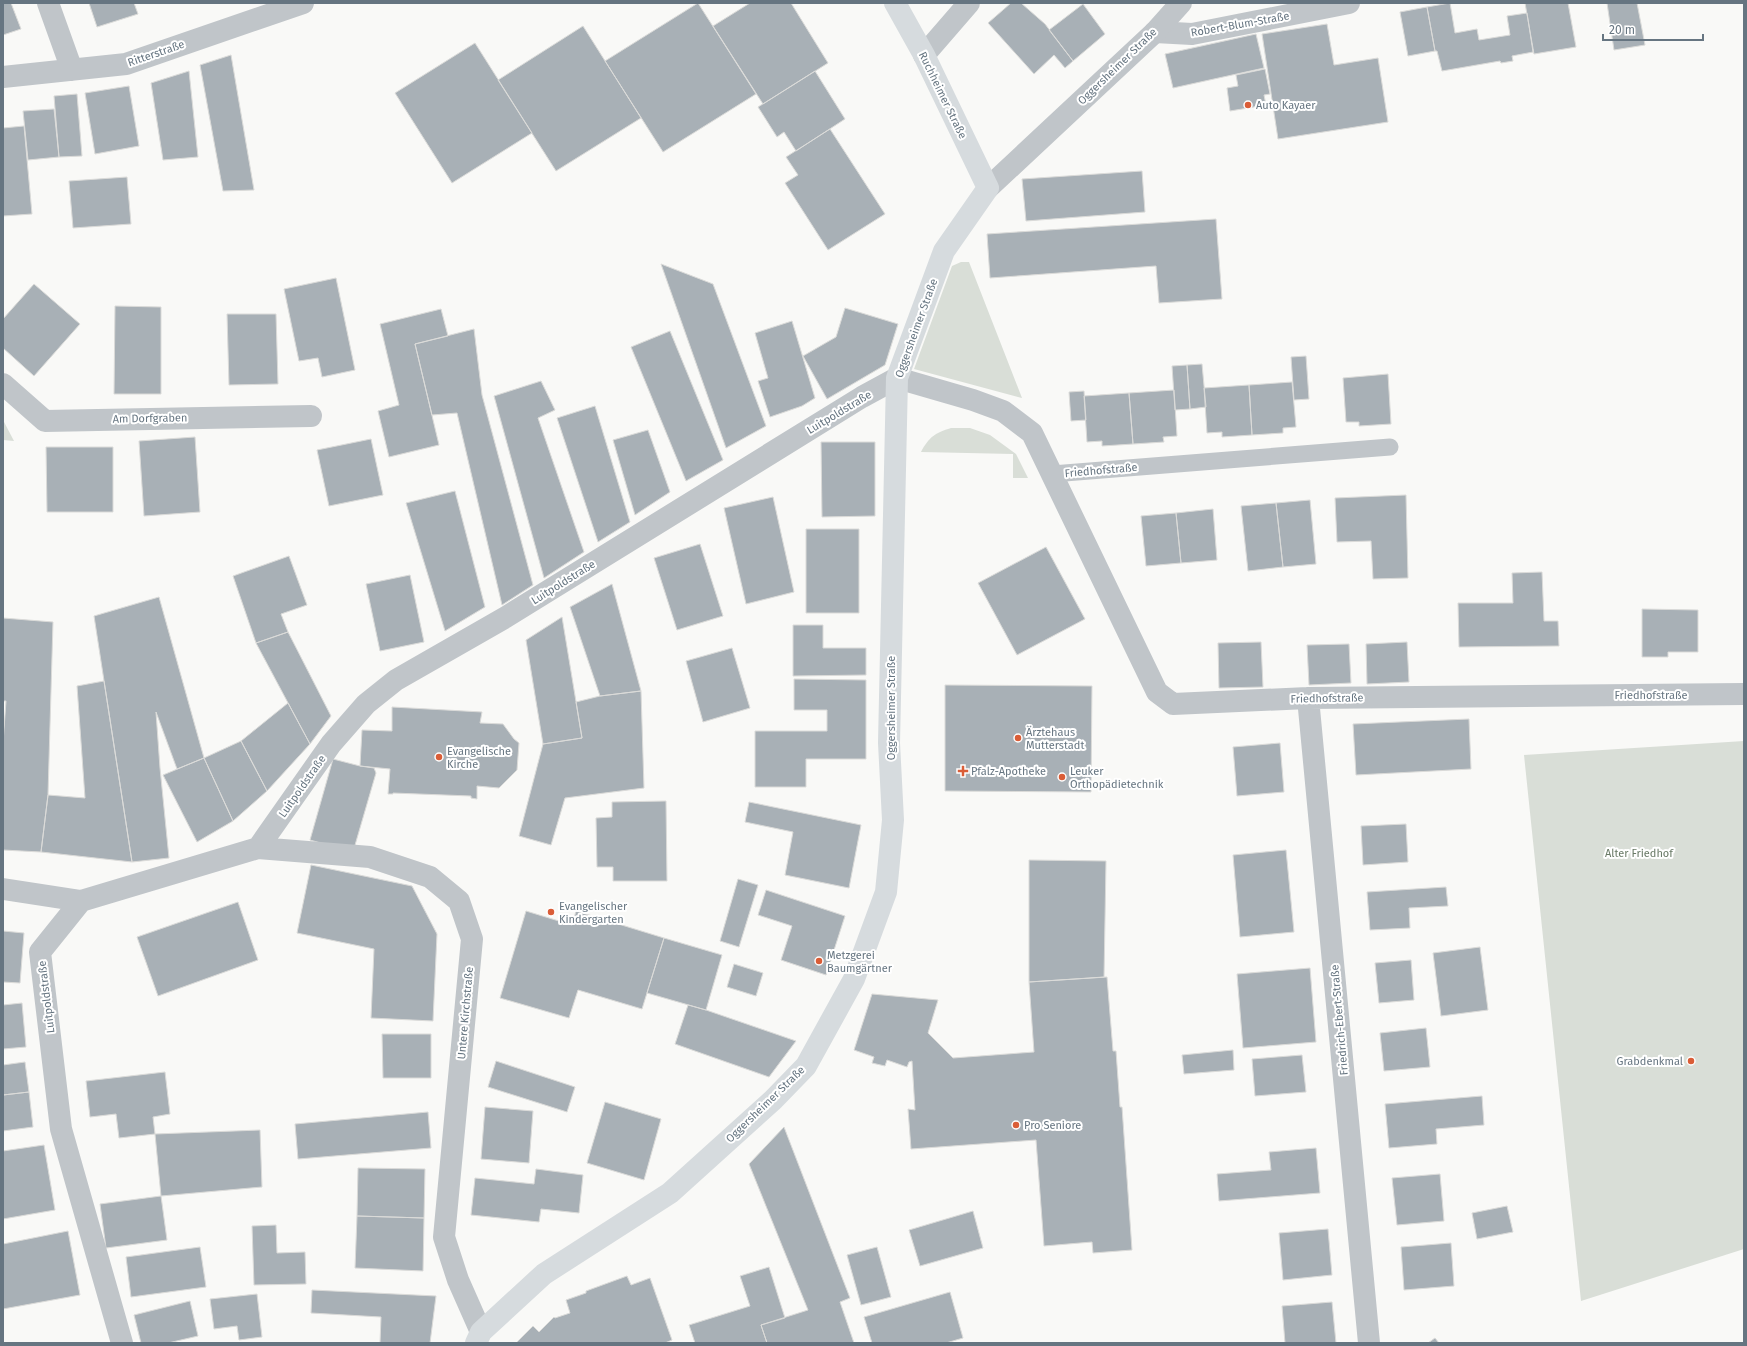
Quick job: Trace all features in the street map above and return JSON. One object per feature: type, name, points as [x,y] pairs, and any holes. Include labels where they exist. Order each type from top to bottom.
[{"type":"main road","name":"Ruchheimer Straße","points":[[896,3],[924,55],[988,188]]},
{"type":"main road","name":"Oggersheimer Straße","points":[[479,1337],[544,1274],[670,1192],[773,1100],[806,1066],[854,979],[886,892],[893,820],[889,743],[897,378],[944,251],[988,188]]},
{"type":"street","points":[[48,3],[72,70]]},
{"type":"street","name":"Ritterstraße","points":[[3,77],[126,64],[303,3]]},
{"type":"street","points":[[924,55],[969,3]]},
{"type":"street","name":"Oggersheimer Straße","points":[[988,188],[1155,32],[1181,3]]},
{"type":"street","name":"Robert-Blum-Straße","points":[[1155,32],[1192,34],[1349,3]]},
{"type":"street","name":"Friedhofstraße","points":[[897,378],[973,400],[1003,411],[1032,433],[1157,692],[1173,704],[1308,698],[1744,694]]},
{"type":"street","name":"Luitpoldstraße","points":[[258,848],[331,744],[366,704],[396,680],[506,617],[855,401],[897,378]]},
{"type":"street","name":"Am Dorfgraben","points":[[3,384],[45,421],[311,416]]},
{"type":"street","name":"Friedrich-Ebert-Straße","points":[[1308,698],[1369,1343]]},
{"type":"street","points":[[3,889],[80,901],[258,848]]},
{"type":"street","name":"Untere Kirchstraße","points":[[258,848],[370,857],[430,877],[459,901],[472,939],[444,1237],[479,1337]]},
{"type":"street","name":"Luitpoldstraße","points":[[80,901],[40,952],[61,1129],[122,1343]]},
{"type":"lane","name":"Friedhofstraße","points":[[1052,474],[1390,447]]},
{"type":"green space","points":[[961,262],[969,262],[1022,398],[914,369],[952,266]]},
{"type":"green space","points":[[3,420],[14,441],[3,440]]},
{"type":"green space","points":[[951,428],[970,428],[990,435],[1016,454],[1028,478],[1013,478],[1013,454],[921,452],[933,436]]},
{"type":"green space","name":"Alter Friedhof","points":[[1744,741],[1744,1249],[1581,1301],[1524,755]]},
{"type":"building","points":[[3,3],[11,3],[21,29],[3,35]]},
{"type":"building","points":[[89,3],[134,3],[138,14],[97,27]]},
{"type":"building","points":[[698,3],[756,94],[663,152],[605,61]]},
{"type":"building","points":[[750,3],[791,3],[828,63],[763,104],[713,26]]},
{"type":"building","points":[[1011,3],[1021,3],[1045,24],[1073,61],[1065,68],[1054,55],[1034,74],[988,23]]},
{"type":"building","points":[[1450,3],[1455,33],[1477,29],[1479,40],[1510,35],[1507,16],[1527,13],[1533,52],[1512,56],[1513,61],[1501,63],[1500,61],[1442,71],[1437,51],[1435,51],[1427,7]]},
{"type":"building","points":[[1525,3],[1568,3],[1576,47],[1534,54]]},
{"type":"building","points":[[1607,3],[1637,3],[1645,45],[1614,50]]},
{"type":"building","points":[[1083,4],[1105,34],[1073,61],[1049,30]]},
{"type":"building","points":[[1427,7],[1435,51],[1408,56],[1400,12]]},
{"type":"building","points":[[1327,24],[1334,65],[1378,58],[1388,122],[1278,139],[1262,34]]},
{"type":"building","points":[[583,26],[641,118],[556,171],[498,80]]},
{"type":"building","points":[[1256,34],[1264,68],[1173,88],[1165,54]]},
{"type":"building","points":[[475,43],[532,133],[452,183],[395,93]]},
{"type":"building","points":[[231,55],[254,190],[223,191],[200,65]]},
{"type":"building","points":[[1265,69],[1270,94],[1264,95],[1266,105],[1230,111],[1227,88],[1238,86],[1236,75]]},
{"type":"building","points":[[189,71],[198,157],[163,160],[151,83]]},
{"type":"building","points":[[815,71],[845,119],[796,151],[784,132],[777,137],[758,107]]},
{"type":"building","points":[[129,86],[139,146],[95,154],[85,93]]},
{"type":"building","points":[[77,94],[82,156],[59,157],[54,96]]},
{"type":"building","points":[[54,109],[59,157],[28,160],[23,111]]},
{"type":"building","points":[[24,126],[32,214],[3,216],[3,128]]},
{"type":"building","points":[[830,129],[885,214],[828,250],[785,183],[798,175],[786,157]]},
{"type":"building","points":[[1142,171],[1145,212],[1026,221],[1022,179]]},
{"type":"building","points":[[127,177],[131,224],[73,228],[69,181]]},
{"type":"building","points":[[1216,219],[1222,299],[1159,303],[1156,266],[990,278],[987,234]]},
{"type":"building","points":[[661,264],[713,284],[766,426],[726,448]]},
{"type":"building","points":[[336,278],[355,370],[322,377],[318,358],[299,361],[284,289]]},
{"type":"building","points":[[34,284],[80,324],[34,376],[3,348],[3,319]]},
{"type":"building","points":[[115,306],[161,307],[161,394],[114,394]]},
{"type":"building","points":[[845,308],[898,324],[885,365],[827,399],[803,356],[836,337]]},
{"type":"building","points":[[441,309],[448,336],[415,344],[439,445],[389,457],[378,411],[399,405],[380,324]]},
{"type":"building","points":[[227,314],[276,314],[278,384],[229,385]]},
{"type":"building","points":[[792,321],[815,398],[802,406],[770,417],[758,381],[768,378],[755,333]]},
{"type":"building","points":[[474,329],[482,395],[533,585],[502,605],[457,413],[432,415],[415,344]]},
{"type":"building","points":[[670,331],[723,460],[686,481],[631,347]]},
{"type":"building","points":[[1306,356],[1309,399],[1294,400],[1291,357]]},
{"type":"building","points":[[1202,364],[1206,407],[1190,409],[1187,365]]},
{"type":"building","points":[[1187,365],[1190,409],[1175,410],[1172,366]]},
{"type":"building","points":[[1388,374],[1391,424],[1359,426],[1359,422],[1346,422],[1343,378]]},
{"type":"building","points":[[541,381],[555,410],[538,418],[584,552],[544,578],[494,396]]},
{"type":"building","points":[[1292,382],[1296,427],[1283,428],[1283,433],[1252,435],[1249,385]]},
{"type":"building","points":[[1249,385],[1252,435],[1222,437],[1222,432],[1207,433],[1204,388]]},
{"type":"building","points":[[1174,390],[1177,436],[1163,437],[1164,442],[1133,444],[1129,393]]},
{"type":"building","points":[[1084,391],[1086,420],[1071,421],[1069,392]]},
{"type":"building","points":[[1129,393],[1133,444],[1102,446],[1102,441],[1087,442],[1084,396]]},
{"type":"building","points":[[595,406],[630,522],[598,542],[557,418]]},
{"type":"building","points":[[648,430],[670,492],[635,515],[613,440]]},
{"type":"building","points":[[195,437],[200,512],[144,516],[139,441]]},
{"type":"building","points":[[371,439],[383,495],[329,506],[317,450]]},
{"type":"building","points":[[821,442],[875,442],[875,516],[822,517]]},
{"type":"building","points":[[46,447],[113,447],[113,512],[47,512]]},
{"type":"building","points":[[455,491],[485,607],[445,631],[406,503]]},
{"type":"building","points":[[1406,495],[1408,578],[1373,579],[1371,541],[1337,542],[1335,498]]},
{"type":"building","points":[[773,497],[794,592],[746,604],[724,508]]},
{"type":"building","points":[[1310,500],[1316,564],[1283,567],[1276,503]]},
{"type":"building","points":[[1276,503],[1283,567],[1248,571],[1241,506]]},
{"type":"building","points":[[1213,509],[1217,560],[1181,563],[1176,513]]},
{"type":"building","points":[[1176,513],[1181,563],[1146,566],[1141,516]]},
{"type":"building","points":[[806,529],[859,529],[859,613],[806,613]]},
{"type":"building","points":[[700,544],[723,616],[677,630],[654,558]]},
{"type":"building","points":[[1046,547],[1085,619],[1017,655],[978,583]]},
{"type":"building","points":[[289,556],[307,605],[281,614],[288,632],[256,643],[233,576]]},
{"type":"building","points":[[1542,572],[1544,621],[1558,621],[1559,646],[1459,647],[1458,603],[1513,603],[1512,573]]},
{"type":"building","points":[[410,575],[424,642],[380,651],[366,584]]},
{"type":"building","points":[[612,584],[641,691],[600,696],[570,607]]},
{"type":"building","points":[[159,597],[204,758],[177,769],[156,712],[169,858],[132,862],[94,616]]},
{"type":"building","points":[[1642,609],[1698,610],[1698,652],[1668,652],[1668,657],[1642,657]]},
{"type":"building","points":[[562,617],[582,738],[543,744],[526,640]]},
{"type":"building","points":[[3,618],[53,622],[48,795],[41,852],[3,850],[3,743],[6,701],[3,701]]},
{"type":"building","points":[[793,625],[823,625],[823,648],[866,648],[866,675],[793,676]]},
{"type":"building","points":[[288,632],[331,716],[310,744],[256,643]]},
{"type":"building","points":[[1261,642],[1263,687],[1219,688],[1218,643]]},
{"type":"building","points":[[1407,642],[1409,682],[1367,684],[1366,644]]},
{"type":"building","points":[[1349,644],[1351,683],[1309,685],[1307,645]]},
{"type":"building","points":[[732,648],[750,708],[703,722],[686,661]]},
{"type":"building","points":[[794,679],[866,680],[866,759],[806,759],[806,787],[755,787],[755,731],[827,731],[827,710],[794,710]]},
{"type":"building","points":[[104,681],[132,862],[41,852],[48,795],[85,798],[77,686]]},
{"type":"building","name":"Ärztehaus Mutterstadt","points":[[945,685],[1092,686],[1091,792],[945,791]]},
{"type":"building","points":[[641,691],[644,788],[565,798],[551,845],[519,836],[543,744],[582,738],[576,702],[600,696]]},
{"type":"building","points":[[288,703],[310,744],[267,791],[241,741]]},
{"type":"building","name":"Evangelische Kirche","points":[[392,707],[482,712],[480,723],[503,724],[514,739],[519,743],[517,770],[499,788],[477,786],[477,799],[471,798],[471,796],[388,794],[390,769],[360,766],[362,730],[392,731]]},
{"type":"building","points":[[1469,719],[1471,769],[1356,775],[1353,724]]},
{"type":"building","points":[[241,741],[267,791],[233,821],[204,758]]},
{"type":"building","points":[[1280,743],[1284,792],[1237,796],[1233,747]]},
{"type":"building","points":[[204,758],[233,821],[197,842],[163,775]]},
{"type":"building","points":[[333,759],[374,768],[376,773],[353,852],[310,840]]},
{"type":"building","points":[[666,801],[667,881],[613,881],[613,867],[597,867],[596,818],[612,817],[612,802]]},
{"type":"building","points":[[749,802],[861,825],[849,888],[785,875],[793,832],[745,822]]},
{"type":"building","points":[[1406,824],[1408,862],[1363,865],[1361,826]]},
{"type":"building","points":[[1286,850],[1294,932],[1240,937],[1233,855]]},
{"type":"building","points":[[1029,860],[1106,861],[1104,977],[1029,982]]},
{"type":"building","points":[[311,865],[412,886],[437,934],[433,1021],[371,1018],[374,949],[297,933]]},
{"type":"building","points":[[738,879],[758,885],[739,947],[720,941]]},
{"type":"building","points":[[1446,887],[1448,906],[1409,908],[1410,928],[1370,930],[1367,892]]},
{"type":"building","points":[[766,890],[845,916],[826,975],[781,960],[792,926],[758,915]]},
{"type":"building","points":[[238,902],[258,960],[158,996],[137,937]]},
{"type":"building","points":[[526,911],[572,925],[576,911],[664,938],[642,1009],[578,990],[569,1018],[500,998]]},
{"type":"building","points":[[3,931],[24,933],[20,983],[3,982]]},
{"type":"building","points":[[664,938],[722,955],[706,1010],[647,993]]},
{"type":"building","points":[[1480,947],[1488,1010],[1441,1016],[1433,953]]},
{"type":"building","points":[[1411,960],[1414,1000],[1379,1003],[1375,963]]},
{"type":"building","points":[[734,964],[763,973],[756,996],[727,987]]},
{"type":"building","points":[[1310,968],[1316,1042],[1243,1048],[1237,974]]},
{"type":"building","name":"Pro Seniore","points":[[1107,977],[1113,1051],[1116,1051],[1120,1107],[1122,1107],[1132,1250],[1093,1253],[1092,1242],[1044,1246],[1036,1140],[911,1149],[908,1109],[915,1110],[912,1061],[909,1062],[907,1067],[887,1060],[885,1066],[872,1063],[874,1057],[854,1050],[872,994],[938,1000],[928,1033],[953,1058],[1034,1052],[1029,982]]},
{"type":"building","points":[[22,1003],[26,1047],[3,1049],[3,1005]]},
{"type":"building","points":[[688,1005],[796,1041],[769,1077],[675,1044]]},
{"type":"building","points":[[1426,1028],[1430,1067],[1384,1071],[1380,1033]]},
{"type":"building","points":[[382,1034],[431,1034],[431,1078],[383,1078]]},
{"type":"building","points":[[1233,1050],[1234,1070],[1184,1074],[1182,1055]]},
{"type":"building","points":[[1302,1055],[1306,1092],[1255,1096],[1252,1059]]},
{"type":"building","points":[[496,1061],[575,1087],[567,1112],[488,1087]]},
{"type":"building","points":[[25,1062],[29,1092],[3,1095],[3,1065]]},
{"type":"building","points":[[165,1072],[170,1114],[153,1117],[155,1134],[119,1138],[116,1114],[90,1117],[86,1081]]},
{"type":"building","points":[[29,1092],[33,1127],[3,1131],[3,1095]]},
{"type":"building","points":[[1482,1096],[1484,1125],[1436,1129],[1437,1144],[1389,1148],[1385,1104]]},
{"type":"building","points":[[605,1102],[661,1119],[644,1180],[587,1163]]},
{"type":"building","points":[[485,1107],[533,1111],[529,1163],[481,1159]]},
{"type":"building","points":[[428,1112],[431,1148],[298,1159],[295,1124]]},
{"type":"building","points":[[784,1127],[850,1298],[840,1302],[854,1343],[767,1343],[761,1325],[808,1310],[749,1164]]},
{"type":"building","points":[[260,1130],[262,1187],[161,1196],[155,1134]]},
{"type":"building","points":[[44,1145],[55,1210],[3,1219],[3,1151]]},
{"type":"building","points":[[1316,1148],[1320,1193],[1219,1201],[1217,1174],[1271,1170],[1269,1152]]},
{"type":"building","points":[[358,1168],[425,1169],[424,1218],[357,1216]]},
{"type":"building","points":[[536,1169],[583,1175],[579,1213],[541,1209],[539,1222],[471,1215],[475,1178],[534,1184]]},
{"type":"building","points":[[1440,1174],[1444,1221],[1397,1225],[1392,1178]]},
{"type":"building","points":[[161,1196],[167,1240],[106,1248],[100,1204]]},
{"type":"building","points":[[1507,1206],[1513,1232],[1477,1239],[1472,1213]]},
{"type":"building","points":[[973,1211],[983,1248],[920,1266],[909,1230]]},
{"type":"building","points":[[357,1216],[424,1218],[423,1271],[355,1268]]},
{"type":"building","points":[[276,1225],[277,1253],[305,1252],[306,1284],[254,1285],[252,1226]]},
{"type":"building","points":[[1328,1229],[1332,1275],[1283,1280],[1279,1233]]},
{"type":"building","points":[[68,1231],[80,1295],[3,1309],[3,1244]]},
{"type":"building","points":[[1451,1243],[1454,1286],[1404,1290],[1401,1247]]},
{"type":"building","points":[[200,1247],[206,1287],[131,1297],[126,1257]]},
{"type":"building","points":[[877,1247],[891,1297],[861,1305],[847,1255]]},
{"type":"building","points":[[769,1267],[785,1318],[761,1325],[767,1343],[695,1343],[689,1325],[750,1306],[740,1276]]},
{"type":"building","points":[[627,1276],[631,1285],[650,1278],[672,1340],[665,1343],[516,1343],[533,1326],[539,1332],[554,1317],[555,1318],[570,1313],[566,1300]]},
{"type":"building","points":[[312,1290],[436,1296],[430,1343],[380,1343],[381,1317],[311,1313]]},
{"type":"building","points":[[950,1292],[963,1338],[946,1343],[872,1343],[864,1317]]},
{"type":"building","points":[[257,1294],[262,1337],[239,1340],[237,1326],[214,1329],[210,1299]]},
{"type":"building","points":[[190,1301],[198,1336],[168,1343],[141,1343],[134,1315]]},
{"type":"building","points":[[1332,1302],[1336,1343],[1285,1343],[1282,1306]]},
{"type":"building","points":[[1435,1338],[1439,1343],[1428,1343]]},
{"type":"place","name":"Auto Kayaer","points":[[1248,105]]},
{"type":"place","name":"Ärztehaus Mutterstadt","points":[[1018,738]]},
{"type":"place","name":"Evangelische Kirche","points":[[439,757]]},
{"type":"place","name":"Pfalz-Apotheke","points":[[963,771]]},
{"type":"place","name":"Leuker Orthopädietechnik","points":[[1062,777]]},
{"type":"place","name":"Evangelischer Kindergarten","points":[[551,912]]},
{"type":"place","name":"Metzgerei Baumgärtner","points":[[819,961]]},
{"type":"place","name":"Grabdenkmal","points":[[1691,1061]]},
{"type":"place","name":"Pro Seniore","points":[[1016,1125]]}]
